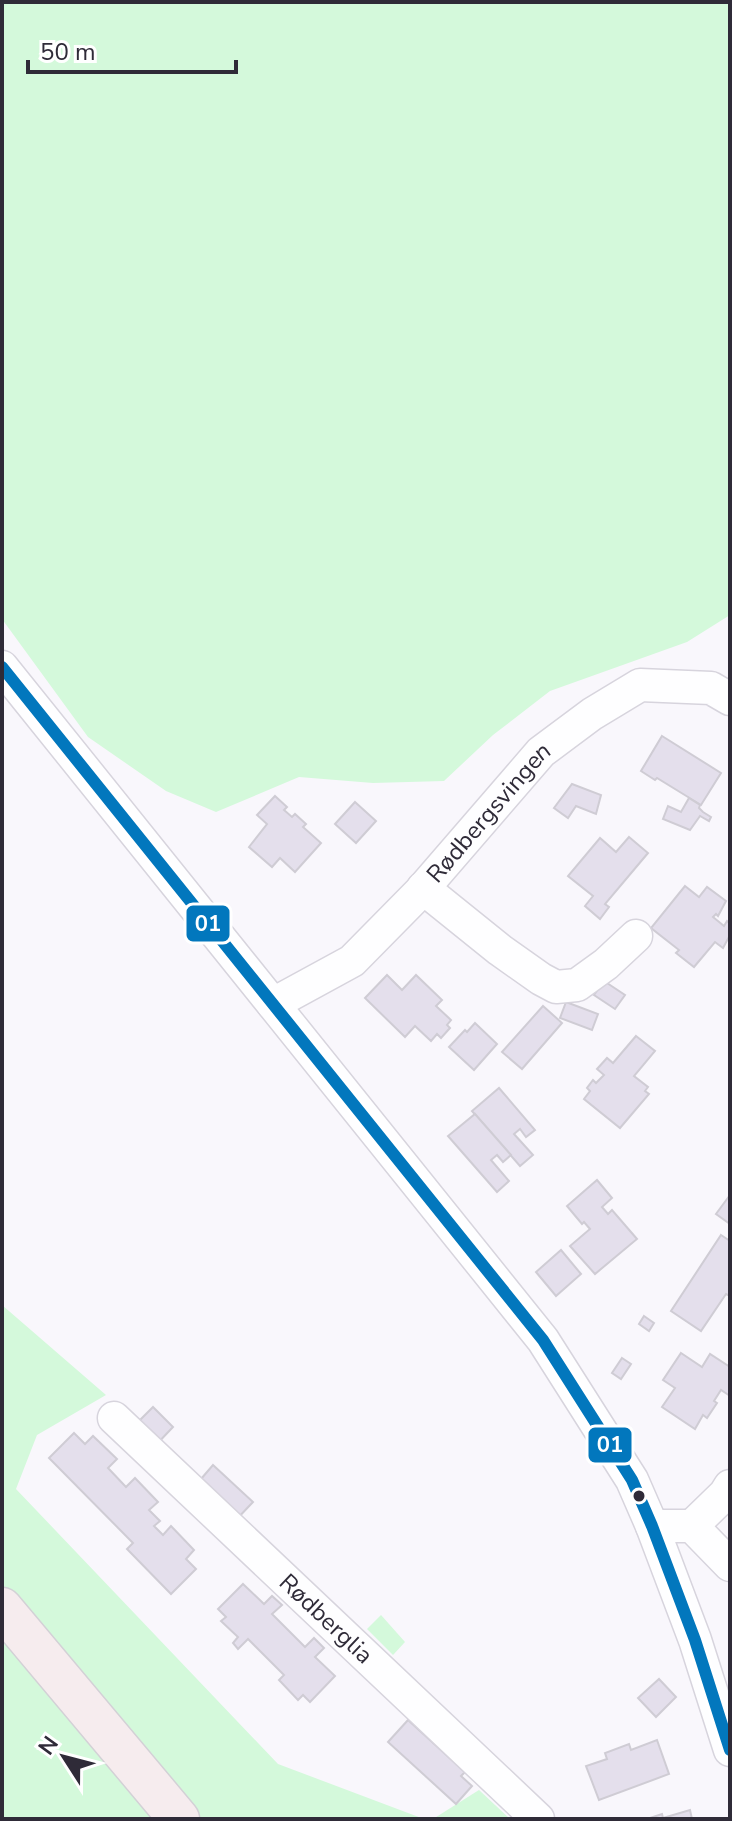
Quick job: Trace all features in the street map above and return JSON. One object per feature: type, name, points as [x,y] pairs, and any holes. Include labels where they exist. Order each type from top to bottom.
[{"type":"main road","points":[[2,1608],[179,1819]]},
{"type":"street","points":[[2,667],[543,1340],[632,1480],[695,1640],[730,1750]]},
{"type":"street","name":"Rødbergsvingen","points":[[273,1004],[352,961],[423,888],[541,752],[592,714],[640,685],[711,688],[730,699]]},
{"type":"street","points":[[423,888],[500,950],[556,987],[577,985],[636,936]]},
{"type":"street","name":"Rødberglia","points":[[114,1418],[538,1819]]},
{"type":"street","points":[[652,1526],[692,1526],[730,1486]]},
{"type":"street","points":[[692,1526],[730,1565]]},
{"type":"green space","points":[[2,2],[730,2],[730,615],[687,642],[550,691],[493,735],[444,781],[373,783],[299,777],[216,812],[166,791],[88,737],[2,619]]},
{"type":"green space","points":[[2,1305],[106,1395],[37,1435],[16,1489],[278,1764],[424,1819],[2,1819]]},
{"type":"green space","points":[[381,1615],[405,1642],[393,1655],[367,1629]]},
{"type":"green space","points":[[479,1790],[510,1819],[433,1819]]},
{"type":"building","points":[[662,736],[721,773],[701,805],[641,771]]},
{"type":"building","points":[[572,784],[601,795],[596,814],[576,806],[568,818],[554,808]]},
{"type":"building","points":[[275,796],[287,807],[284,810],[292,817],[295,814],[306,824],[303,827],[321,843],[295,872],[280,858],[272,867],[249,847],[267,824],[257,815]]},
{"type":"building","points":[[689,798],[711,817],[709,821],[700,816],[690,830],[663,819],[668,806],[681,812]]},
{"type":"building","points":[[355,802],[376,821],[356,843],[335,824]]},
{"type":"building","points":[[629,837],[648,853],[605,904],[609,907],[600,919],[585,906],[593,896],[568,876],[600,838],[616,852]]},
{"type":"building","points":[[685,886],[699,897],[707,887],[726,901],[718,916],[713,917],[724,926],[727,921],[730,924],[730,935],[723,948],[715,942],[694,967],[676,953],[679,950],[651,928]]},
{"type":"building","points":[[387,975],[402,990],[416,975],[442,1000],[436,1006],[451,1020],[447,1025],[450,1028],[441,1038],[437,1034],[431,1041],[415,1026],[405,1037],[365,998]]},
{"type":"building","points":[[604,981],[625,995],[615,1009],[594,995]]},
{"type":"building","points":[[566,1002],[598,1014],[592,1030],[560,1018]]},
{"type":"building","points":[[543,1006],[562,1023],[522,1069],[502,1052]]},
{"type":"building","points":[[475,1023],[497,1044],[474,1070],[449,1047]]},
{"type":"building","points":[[636,1036],[655,1051],[634,1076],[648,1087],[645,1091],[649,1094],[620,1128],[584,1099],[593,1080],[596,1083],[604,1075],[597,1069],[607,1058],[613,1063]]},
{"type":"building","points":[[499,1088],[535,1130],[526,1137],[520,1129],[514,1134],[533,1155],[520,1166],[472,1111]]},
{"type":"building","points":[[475,1114],[511,1155],[503,1162],[497,1155],[491,1160],[509,1181],[497,1192],[448,1136]]},
{"type":"building","points":[[597,1180],[612,1198],[602,1207],[608,1214],[612,1210],[637,1239],[595,1274],[570,1246],[590,1229],[567,1206]]},
{"type":"building","points":[[730,1195],[730,1224],[716,1214]]},
{"type":"building","points":[[721,1235],[730,1241],[730,1296],[726,1294],[701,1331],[671,1311]]},
{"type":"building","points":[[561,1250],[581,1274],[556,1296],[536,1272]]},
{"type":"building","points":[[644,1316],[654,1323],[649,1331],[639,1324]]},
{"type":"building","points":[[681,1353],[702,1367],[710,1354],[730,1367],[730,1396],[721,1390],[707,1418],[703,1415],[695,1429],[662,1407],[675,1388],[663,1380]]},
{"type":"building","points":[[622,1358],[631,1364],[621,1379],[612,1373]]},
{"type":"building","points":[[153,1407],[173,1427],[154,1447],[133,1427]]},
{"type":"building","points":[[74,1433],[85,1444],[93,1436],[117,1459],[108,1468],[126,1487],[135,1478],[158,1502],[149,1510],[160,1521],[154,1526],[163,1535],[171,1526],[194,1550],[186,1559],[196,1569],[171,1594],[127,1549],[133,1543],[49,1458]]},
{"type":"building","points":[[213,1465],[253,1502],[234,1522],[195,1486]]},
{"type":"building","points":[[243,1584],[264,1604],[272,1596],[282,1605],[272,1614],[305,1647],[314,1638],[324,1648],[315,1657],[335,1676],[310,1702],[303,1695],[298,1700],[279,1680],[284,1675],[248,1639],[238,1649],[233,1643],[238,1637],[221,1621],[226,1617],[218,1609]]},
{"type":"building","points":[[659,1679],[676,1697],[656,1717],[638,1698]]},
{"type":"building","points":[[408,1720],[465,1772],[461,1776],[472,1786],[456,1804],[388,1742]]},
{"type":"building","points":[[657,1740],[669,1774],[599,1800],[586,1766],[607,1759],[605,1753],[629,1744],[631,1750]]},
{"type":"building","points":[[690,1810],[692,1819],[647,1819],[662,1814],[663,1818]]},
{"type":"transit line","name":"01","points":[[2,667],[543,1340],[632,1480],[695,1640],[730,1750]]}]
